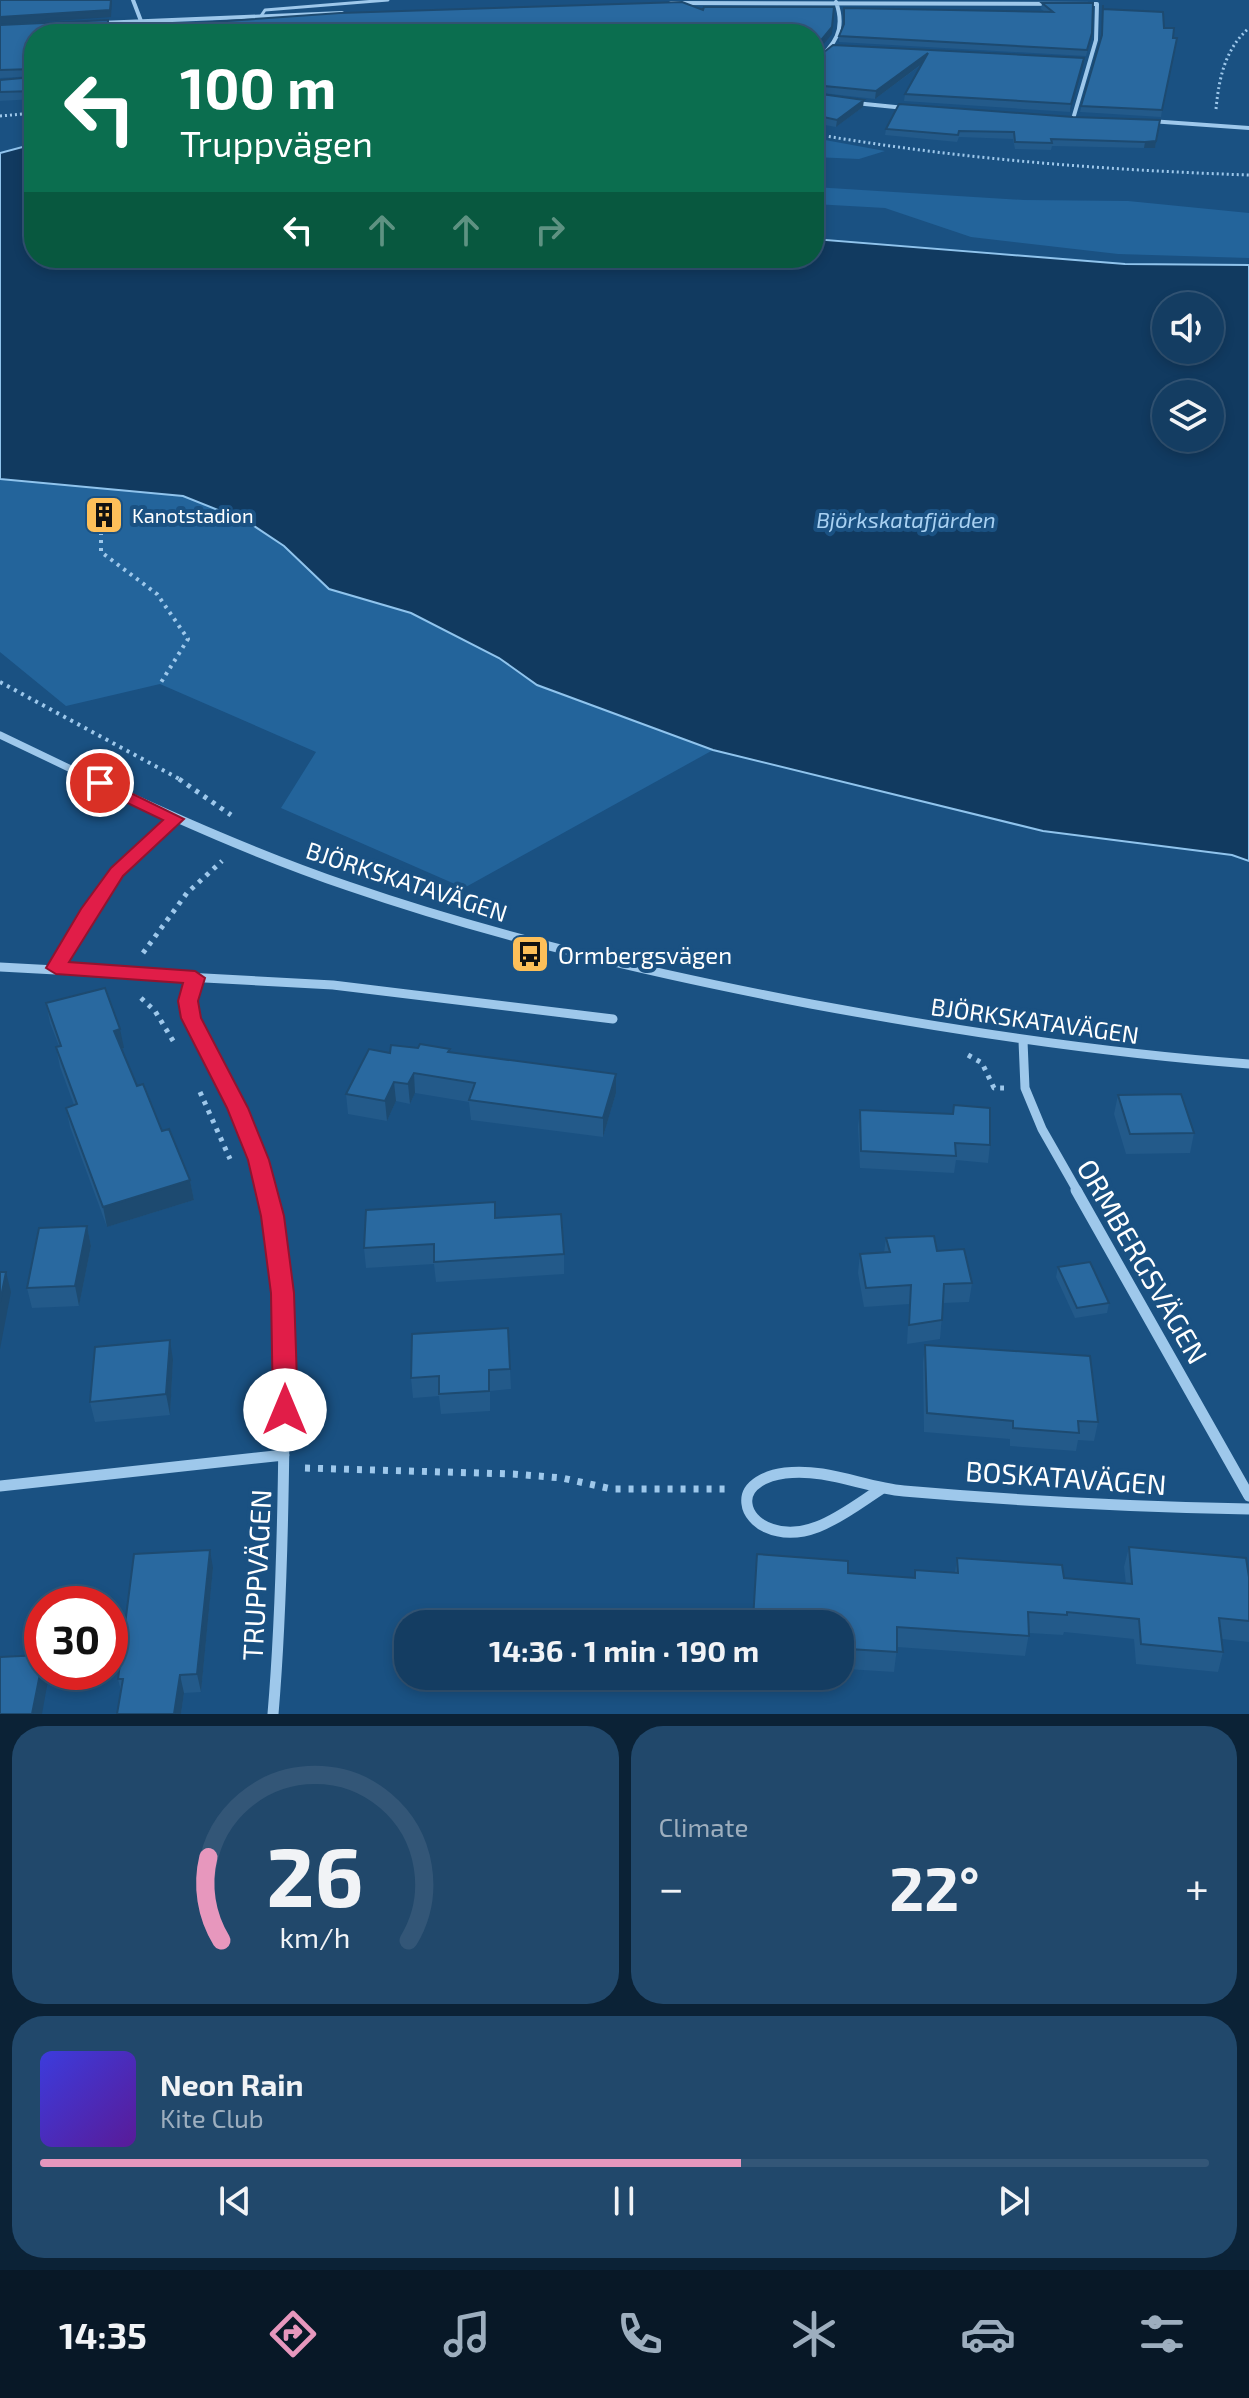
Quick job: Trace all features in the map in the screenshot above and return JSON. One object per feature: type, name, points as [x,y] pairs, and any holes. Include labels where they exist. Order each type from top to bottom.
[{"type":"street","points":[[133,0],[144,24]]},
{"type":"street","points":[[824,53],[840,33],[844,20],[836,2]]},
{"type":"street","points":[[663,3],[1097,4],[1096,40],[1073,119]]},
{"type":"street","points":[[86,24],[354,13]]},
{"type":"street","points":[[830,47],[841,48]]},
{"type":"street","points":[[851,102],[910,109]]},
{"type":"street","points":[[1057,118],[1088,119]]},
{"type":"street","points":[[1148,121],[1248,129]]},
{"type":"street","name":"BJÖRKSKATAVÄGEN","points":[[0,735],[175,819],[242,846],[388,900],[590,957],[731,989],[1023,1041],[1164,1058],[1249,1064]]},
{"type":"street","points":[[56,968],[117,872],[175,819]]},
{"type":"street","points":[[0,967],[333,985],[613,1019]]},
{"type":"street","name":"TRUPPVÄGEN","points":[[195,978],[188,1001],[191,1018],[237,1108],[262,1176],[273,1216],[282,1293],[286,1387],[285,1499],[273,1714]]},
{"type":"street","name":"ORMBERGSVÄGEN","points":[[1023,1041],[1025,1088],[1042,1129],[1249,1496]]},
{"type":"street","points":[[0,1486],[284,1455]]},
{"type":"street","name":"BOSKATAVÄGEN","points":[[755,1483],[784,1473],[821,1473],[881,1489],[1173,1508],[1249,1509]]},
{"type":"street","points":[[755,1483],[747,1499],[748,1510],[757,1522],[769,1529],[794,1533],[817,1528],[881,1489]]},
{"type":"lane","points":[[265,10],[388,0]]},
{"type":"lane","points":[[261,16],[264,5]]},
{"type":"path","points":[[1220,125],[1216,120],[1216,107],[1221,73],[1234,43],[1249,28]]},
{"type":"path","points":[[0,116],[24,114]]},
{"type":"path","points":[[824,136],[935,156],[1097,170],[1249,175]]},
{"type":"path","points":[[101,524],[101,552],[157,594],[188,639],[160,684]]},
{"type":"path","points":[[0,682],[189,784],[236,818]]},
{"type":"path","points":[[180,1051],[155,1011],[125,985],[187,893],[242,846]]},
{"type":"path","points":[[194,1077],[236,1172],[246,1181],[262,1176]]},
{"type":"path","points":[[284,1455],[306,1469],[513,1474],[562,1478],[612,1489],[718,1491],[755,1483]]},
{"type":"shaded area","points":[[824,140],[885,151],[859,159],[824,157]]},
{"type":"shaded area","points":[[824,188],[1024,200],[1128,201],[1249,213],[1249,258],[1118,254],[971,237],[885,208],[824,205]]},
{"type":"shaded area","points":[[0,479],[183,496],[248,522],[284,546],[329,589],[411,613],[499,658],[537,685],[713,750],[464,888],[281,808],[316,752],[160,684],[66,706],[0,652]]},
{"type":"water","name":"Björkskatafjärden","points":[[24,147],[24,268],[824,268],[824,240],[1125,264],[1249,265],[1249,861],[1232,855],[1043,831],[713,750],[537,685],[499,658],[411,613],[329,589],[284,546],[248,522],[183,496],[0,479],[0,153]]},
{"type":"building","points":[[0,0],[111,0],[110,10],[0,17]]},
{"type":"building","points":[[682,2],[703,10],[704,7],[834,7],[832,27],[824,37],[824,24],[197,24],[340,13]]},
{"type":"building","points":[[1042,3],[1093,3],[1092,33],[1087,50],[839,36],[844,24],[844,8],[1053,12]]},
{"type":"building","points":[[1103,5],[1103,9],[1163,12],[1164,28],[1174,28],[1173,38],[1177,38],[1162,110],[1081,106],[1102,35]]},
{"type":"building","points":[[108,20],[108,24],[24,24],[24,69],[0,70],[0,25]]},
{"type":"building","points":[[833,45],[1084,58],[1071,104],[905,94],[928,53],[876,91],[824,86],[824,52]]},
{"type":"building","points":[[24,78],[24,91],[0,92],[0,80]]},
{"type":"building","points":[[824,94],[864,100],[837,120],[824,117]]},
{"type":"building","points":[[899,104],[1160,120],[1156,141],[1051,139],[1052,143],[1015,142],[1014,132],[959,131],[958,135],[886,129]]},
{"type":"building","points":[[105,988],[120,1029],[114,1031],[137,1086],[143,1084],[162,1131],[169,1129],[190,1180],[103,1207],[66,1108],[77,1104],[56,1047],[61,1046],[46,1003]]},
{"type":"building","points":[[420,1044],[450,1049],[448,1052],[616,1074],[603,1118],[469,1100],[475,1083],[414,1073],[408,1084],[394,1082],[385,1101],[346,1094],[369,1049],[390,1053],[391,1045],[418,1048]]},
{"type":"building","points":[[1181,1094],[1194,1133],[1130,1134],[1118,1095]]},
{"type":"building","points":[[954,1105],[990,1108],[990,1145],[955,1143],[956,1156],[861,1151],[860,1110],[953,1114]]},
{"type":"building","points":[[495,1202],[495,1218],[561,1214],[564,1254],[434,1262],[434,1244],[364,1248],[366,1210]]},
{"type":"building","points":[[87,1226],[75,1286],[27,1288],[39,1228]]},
{"type":"building","points":[[934,1236],[937,1251],[964,1249],[972,1283],[944,1284],[942,1320],[909,1325],[911,1285],[866,1288],[860,1254],[890,1252],[886,1238]]},
{"type":"building","points":[[1090,1262],[1109,1303],[1077,1308],[1058,1267]]},
{"type":"building","points":[[0,1272],[6,1272],[0,1302]]},
{"type":"building","points":[[508,1328],[510,1369],[489,1370],[489,1391],[439,1394],[439,1376],[411,1378],[412,1334]]},
{"type":"building","points":[[170,1340],[166,1394],[90,1402],[95,1347]]},
{"type":"building","points":[[925,1345],[1090,1356],[1098,1422],[1078,1421],[1079,1433],[1013,1428],[1013,1421],[927,1413]]},
{"type":"building","points":[[1129,1547],[1246,1558],[1249,1621],[1219,1618],[1223,1652],[1141,1644],[1139,1619],[1067,1612],[1067,1615],[1028,1612],[1029,1636],[897,1627],[897,1652],[854,1649],[854,1610],[754,1610],[757,1554],[848,1561],[848,1573],[915,1578],[915,1570],[958,1573],[957,1558],[1062,1565],[1064,1578],[1132,1584]]},
{"type":"building","points":[[210,1550],[197,1674],[180,1675],[174,1714],[117,1714],[121,1690],[128,1690],[128,1601],[134,1554]]},
{"type":"building","points":[[24,1656],[24,1690],[37,1690],[32,1714],[0,1714],[0,1657]]},
{"type":"place","name":"Kanotstadion","points":[[104,515]]},
{"type":"place","name":"Ormbergsvägen","points":[[530,954]]},
{"type":"route","points":[[100,783],[175,819],[117,872],[56,968],[195,978],[188,1001],[191,1018],[237,1108],[258,1160],[273,1216],[282,1293],[285,1410]]}]
